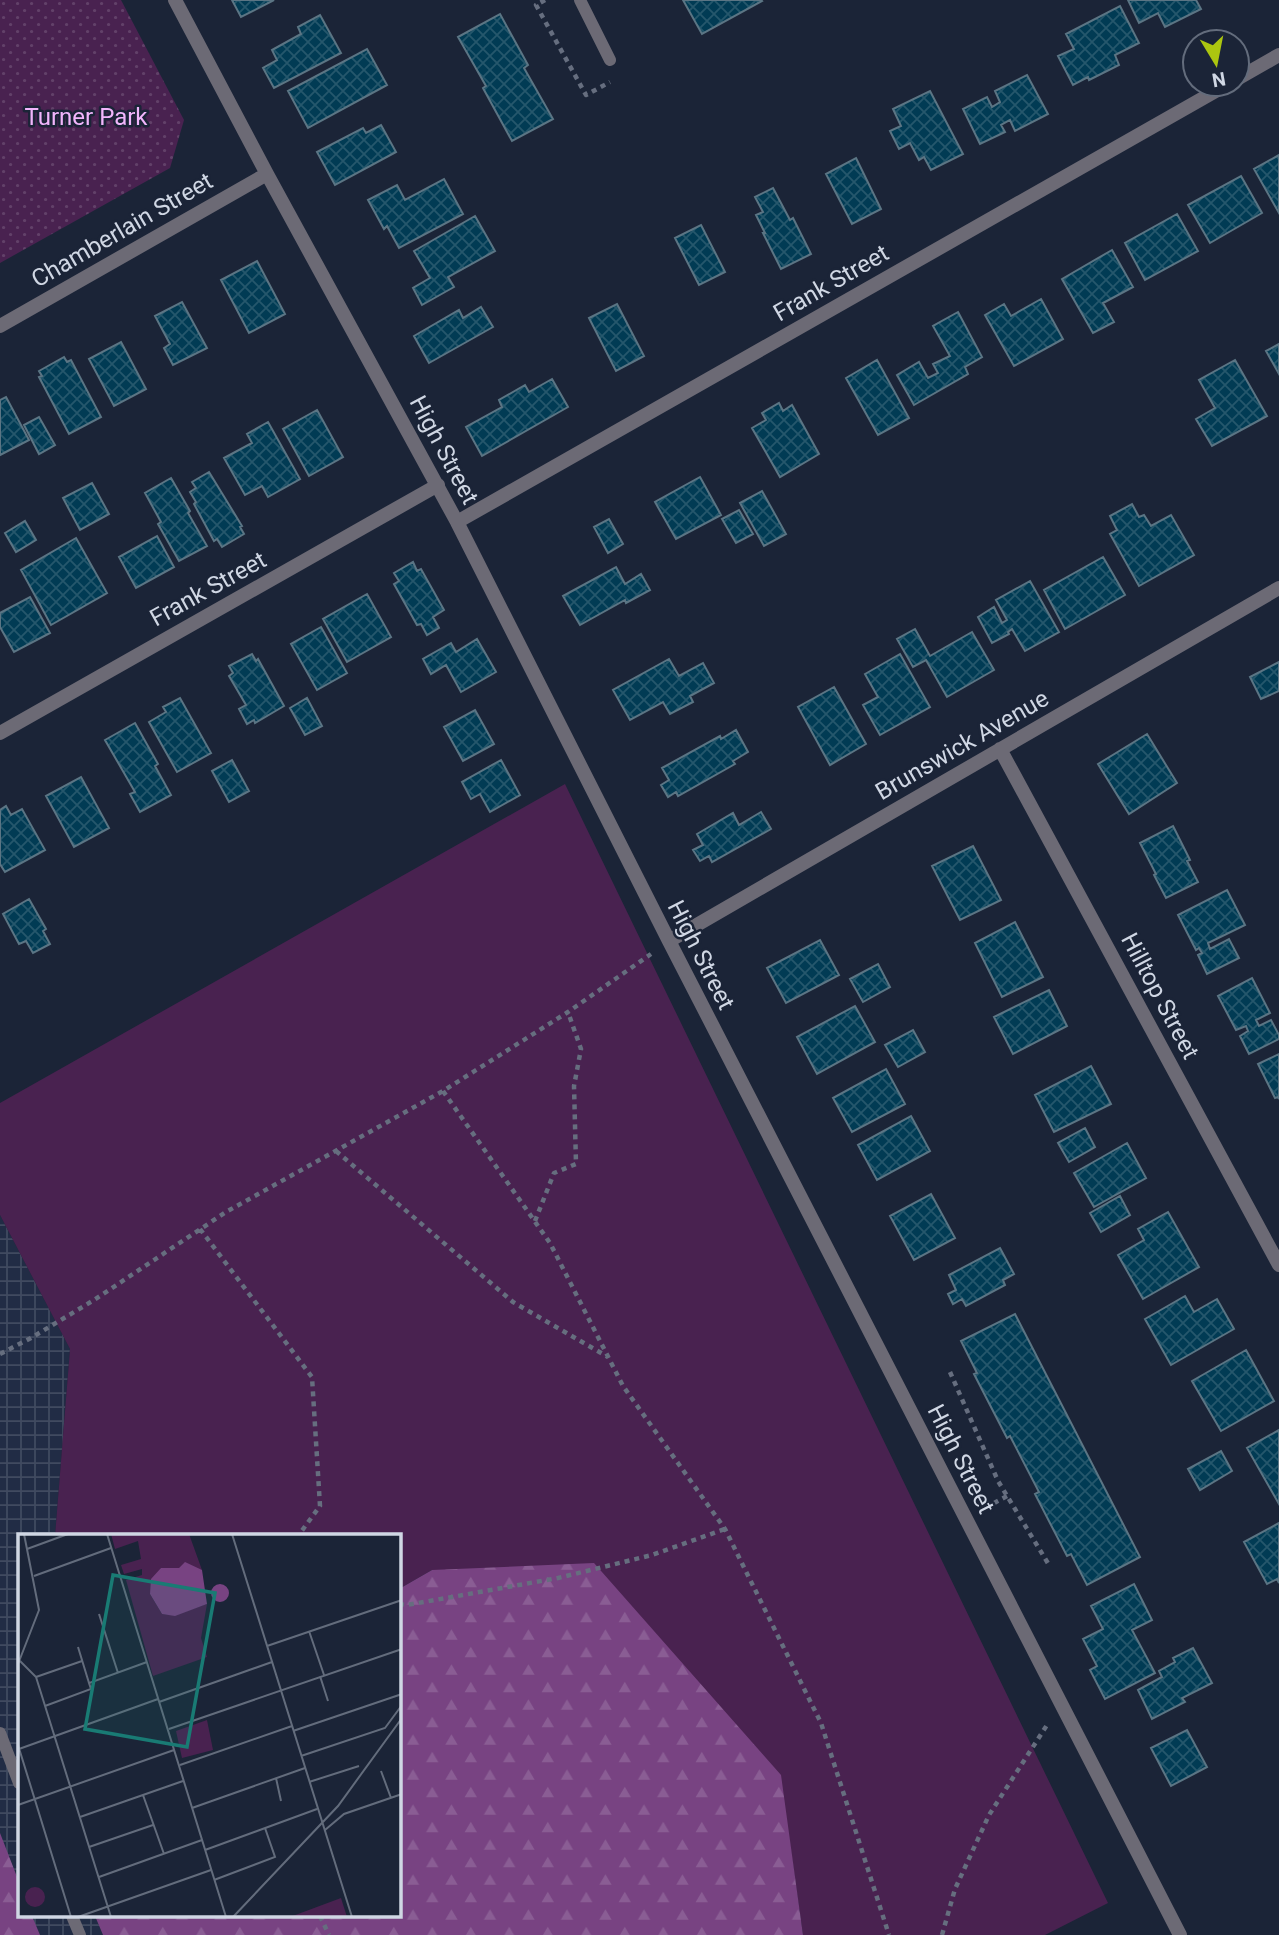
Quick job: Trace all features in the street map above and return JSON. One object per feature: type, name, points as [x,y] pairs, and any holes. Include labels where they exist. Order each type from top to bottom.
[{"type":"street","name":"High Street","points":[[175,0],[438,485],[668,941],[1180,1935]]},
{"type":"street","points":[[1251,71],[1279,55]]},
{"type":"street","name":"Frank Street","points":[[457,522],[1203,98]]},
{"type":"street","name":"Chamberlain Street","points":[[0,326],[267,174]]},
{"type":"street","name":"Frank Street","points":[[0,733],[438,485]]},
{"type":"street","name":"Brunswick Avenue","points":[[668,941],[1279,588]]},
{"type":"street","name":"Hilltop Street","points":[[1000,749],[1279,1265]]},
{"type":"lane","points":[[580,0],[610,60]]},
{"type":"lane","points":[[0,1733],[18,1780]]},
{"type":"lane","points":[[73,1918],[79,1935]]},
{"type":"path","points":[[545,0],[536,5],[586,95],[621,77]]},
{"type":"path","points":[[0,1354],[94,1300],[226,1212],[443,1091],[568,1012],[668,941]]},
{"type":"path","points":[[535,1222],[554,1173],[576,1164],[574,1086],[581,1049],[568,1012]]},
{"type":"path","points":[[443,1091],[550,1243],[623,1386],[725,1529],[821,1723],[889,1935]]},
{"type":"path","points":[[336,1151],[513,1302],[609,1357]]},
{"type":"path","points":[[200,1229],[312,1377],[320,1506],[299,1534]]},
{"type":"path","points":[[950,1372],[998,1481],[1049,1565]]},
{"type":"path","points":[[401,1604],[558,1578],[652,1555],[725,1529]]},
{"type":"path","points":[[942,1935],[955,1889],[989,1815],[1061,1704]]},
{"type":"path","points":[[321,1918],[329,1935]]},
{"type":"shaded area","points":[[0,1215],[70,1349],[55,1534],[18,1534],[18,1918],[96,1918],[103,1935],[0,1935]]},
{"type":"green space","name":"Turner Park","points":[[0,0],[121,0],[184,120],[170,168],[0,263]]},
{"type":"green space","points":[[565,784],[1108,1903],[1045,1935],[803,1935],[780,1775],[432,1570],[401,1588],[401,1534],[55,1534],[70,1349],[0,1215],[0,1103]]},
{"type":"green space","points":[[594,1563],[781,1775],[803,1935],[103,1935],[96,1918],[401,1918],[401,1588],[432,1570]]},
{"type":"green space","points":[[0,1833],[18,1879],[18,1918],[33,1918],[40,1935],[0,1935]]},
{"type":"building","points":[[232,0],[274,0],[241,17]]},
{"type":"building","points":[[683,0],[761,0],[762,1],[702,34]]},
{"type":"building","points":[[1128,0],[1196,0],[1201,9],[1165,27],[1158,13],[1139,23]]},
{"type":"building","points":[[1120,6],[1139,43],[1115,55],[1119,65],[1073,85],[1058,56],[1074,49],[1066,34]]},
{"type":"building","points":[[500,14],[528,65],[524,68],[553,119],[512,141],[483,88],[486,86],[458,37]]},
{"type":"building","points":[[320,15],[341,53],[274,88],[263,68],[277,60],[272,50],[301,34],[298,27]]},
{"type":"building","points":[[367,49],[387,85],[308,128],[288,91]]},
{"type":"building","points":[[1027,75],[1048,114],[1015,131],[1010,120],[1001,125],[1005,132],[980,144],[963,109],[987,97],[992,107],[1000,102],[995,91]]},
{"type":"building","points":[[930,91],[963,154],[931,170],[924,157],[919,160],[910,143],[899,149],[890,131],[901,126],[893,109]]},
{"type":"building","points":[[381,125],[396,152],[335,185],[317,152],[363,128],[366,133]]},
{"type":"building","points":[[1279,155],[1279,213],[1254,169]]},
{"type":"building","points":[[856,158],[881,209],[852,224],[826,174]]},
{"type":"building","points":[[1241,176],[1262,213],[1210,243],[1188,205]]},
{"type":"building","points":[[444,179],[463,214],[399,248],[387,226],[384,229],[368,200],[397,185],[405,200]]},
{"type":"building","points":[[773,188],[790,220],[793,218],[811,254],[781,269],[756,215],[763,212],[755,197]]},
{"type":"building","points":[[1177,214],[1198,251],[1145,280],[1125,243]]},
{"type":"building","points":[[475,216],[495,251],[448,277],[454,287],[422,305],[413,288],[430,278],[414,251]]},
{"type":"building","points":[[701,225],[725,272],[699,285],[675,238]]},
{"type":"building","points":[[1112,250],[1133,287],[1103,303],[1114,322],[1093,333],[1062,279]]},
{"type":"building","points":[[257,261],[285,314],[249,333],[221,280]]},
{"type":"building","points":[[1041,299],[1063,339],[1014,366],[985,315],[1004,304],[1011,316]]},
{"type":"building","points":[[182,302],[207,348],[173,365],[164,348],[170,344],[155,316]]},
{"type":"building","points":[[617,304],[644,356],[616,371],[589,318]]},
{"type":"building","points":[[481,307],[493,327],[429,363],[414,336],[459,310],[463,318]]},
{"type":"building","points":[[958,312],[982,357],[965,367],[968,374],[914,405],[897,375],[919,362],[928,378],[938,373],[933,364],[950,356],[933,326]]},
{"type":"building","points":[[121,342],[146,389],[114,406],[89,359]]},
{"type":"building","points":[[1279,344],[1279,374],[1266,351]]},
{"type":"building","points":[[64,357],[67,362],[71,360],[101,417],[69,434],[39,377],[42,376],[39,371]]},
{"type":"building","points":[[877,360],[909,418],[878,435],[846,378]]},
{"type":"building","points":[[1235,360],[1267,416],[1212,446],[1196,419],[1215,408],[1199,380]]},
{"type":"building","points":[[552,379],[568,407],[482,456],[466,427],[502,407],[499,400],[525,385],[529,392]]},
{"type":"building","points":[[6,397],[29,440],[0,455],[0,400]]},
{"type":"building","points":[[779,403],[783,411],[792,405],[819,454],[780,477],[752,428],[766,420],[762,413]]},
{"type":"building","points":[[317,410],[343,457],[309,476],[283,429]]},
{"type":"building","points":[[39,417],[55,445],[39,454],[24,425]]},
{"type":"building","points":[[268,422],[300,479],[268,497],[262,486],[245,495],[224,458],[252,443],[247,434]]},
{"type":"building","points":[[209,472],[242,526],[240,527],[244,534],[222,547],[217,539],[214,541],[190,492],[196,488],[192,482]]},
{"type":"building","points":[[700,477],[721,515],[676,539],[655,502]]},
{"type":"building","points":[[171,478],[207,546],[179,561],[158,524],[161,522],[145,493]]},
{"type":"building","points":[[92,483],[109,514],[80,530],[63,498]]},
{"type":"building","points":[[762,491],[786,534],[764,546],[740,503]]},
{"type":"building","points":[[1132,504],[1139,517],[1144,515],[1151,526],[1171,515],[1194,555],[1139,586],[1110,534],[1117,530],[1110,516]]},
{"type":"building","points":[[739,510],[753,534],[736,543],[722,519]]},
{"type":"building","points":[[609,519],[623,544],[608,553],[594,527]]},
{"type":"building","points":[[25,521],[36,540],[16,552],[5,533]]},
{"type":"building","points":[[157,536],[174,567],[136,588],[119,557]]},
{"type":"building","points":[[76,538],[107,593],[51,625],[21,570]]},
{"type":"building","points":[[1103,557],[1125,595],[1065,629],[1044,590]]},
{"type":"building","points":[[413,562],[417,571],[421,569],[444,610],[433,617],[439,628],[427,635],[421,624],[417,625],[394,584],[399,581],[394,573]]},
{"type":"building","points":[[616,567],[625,584],[641,574],[650,590],[626,603],[625,600],[580,625],[563,596]]},
{"type":"building","points":[[1030,581],[1059,632],[1025,651],[1012,629],[1009,634],[992,643],[978,617],[994,607],[1002,623],[1007,620],[996,600]]},
{"type":"building","points":[[367,594],[391,637],[347,662],[323,619]]},
{"type":"building","points":[[30,597],[50,633],[14,652],[0,627],[0,613]]},
{"type":"building","points":[[321,627],[347,673],[317,690],[291,644]]},
{"type":"building","points":[[915,629],[930,656],[972,632],[994,670],[947,697],[926,660],[913,667],[897,639]]},
{"type":"building","points":[[477,639],[496,672],[461,692],[446,665],[431,674],[423,659],[451,643],[456,652]]},
{"type":"building","points":[[252,654],[256,661],[258,659],[284,706],[255,723],[254,720],[247,724],[239,709],[246,705],[229,676],[233,673],[229,666]]},
{"type":"building","points":[[900,654],[930,707],[880,735],[863,705],[878,697],[865,674]]},
{"type":"building","points":[[669,659],[679,676],[703,663],[714,683],[690,696],[693,702],[670,714],[663,702],[630,720],[613,690]]},
{"type":"building","points":[[1279,662],[1279,691],[1261,699],[1250,677]]},
{"type":"building","points":[[834,687],[866,744],[830,765],[798,707]]},
{"type":"building","points":[[180,698],[211,753],[177,772],[149,722],[166,712],[163,707]]},
{"type":"building","points":[[307,698],[322,726],[305,735],[290,708]]},
{"type":"building","points":[[475,710],[494,744],[463,761],[444,727]]},
{"type":"building","points":[[135,723],[158,764],[155,766],[171,795],[140,812],[130,794],[135,792],[105,740]]},
{"type":"building","points":[[736,730],[748,752],[733,761],[735,764],[678,796],[676,792],[668,797],[661,785],[669,780],[662,768]]},
{"type":"building","points":[[1147,734],[1177,783],[1129,814],[1098,764]]},
{"type":"building","points":[[232,760],[249,791],[229,802],[212,771]]},
{"type":"building","points":[[501,760],[520,795],[490,812],[480,794],[471,799],[462,782]]},
{"type":"building","points":[[81,777],[109,828],[74,847],[46,796]]},
{"type":"building","points":[[6,806],[11,815],[22,809],[45,850],[5,872],[0,864],[0,810]]},
{"type":"building","points":[[761,812],[771,829],[712,862],[709,856],[700,861],[693,850],[703,845],[697,834],[733,813],[739,825]]},
{"type":"building","points":[[1173,826],[1198,882],[1166,898],[1140,843]]},
{"type":"building","points":[[973,846],[1001,900],[960,920],[932,866]]},
{"type":"building","points":[[1227,890],[1245,925],[1208,943],[1210,949],[1229,939],[1239,958],[1207,974],[1198,955],[1202,953],[1199,948],[1196,950],[1178,915]]},
{"type":"building","points":[[29,899],[46,929],[43,931],[50,944],[33,953],[26,941],[19,944],[3,914]]},
{"type":"building","points":[[1015,922],[1043,977],[1002,997],[975,943]]},
{"type":"building","points":[[820,940],[839,975],[786,1003],[767,968]]},
{"type":"building","points":[[878,964],[890,987],[863,1002],[850,979]]},
{"type":"building","points":[[1252,978],[1270,1013],[1256,1020],[1259,1026],[1271,1020],[1279,1039],[1249,1054],[1240,1036],[1248,1031],[1246,1026],[1236,1030],[1218,996]]},
{"type":"building","points":[[1049,990],[1067,1026],[1013,1054],[994,1017]]},
{"type":"building","points":[[855,1006],[875,1042],[817,1074],[797,1037]]},
{"type":"building","points":[[913,1030],[925,1052],[898,1067],[885,1045]]},
{"type":"building","points":[[1279,1054],[1279,1099],[1275,1098],[1258,1064]]},
{"type":"building","points":[[1091,1066],[1111,1104],[1054,1132],[1035,1095]]},
{"type":"building","points":[[886,1069],[905,1104],[852,1132],[833,1098]]},
{"type":"building","points":[[911,1116],[930,1151],[877,1180],[858,1145]]},
{"type":"building","points":[[1085,1128],[1095,1147],[1069,1162],[1058,1143]]},
{"type":"building","points":[[1127,1143],[1146,1178],[1094,1207],[1074,1173]]},
{"type":"building","points":[[931,1194],[955,1238],[914,1260],[890,1216]]},
{"type":"building","points":[[1120,1196],[1130,1215],[1101,1232],[1090,1213]]},
{"type":"building","points":[[1168,1212],[1199,1267],[1143,1299],[1118,1255],[1144,1240],[1138,1229]]},
{"type":"building","points":[[1000,1248],[1014,1274],[1003,1280],[1005,1285],[966,1306],[962,1299],[953,1304],[948,1294],[956,1290],[949,1275]]},
{"type":"building","points":[[1185,1296],[1194,1312],[1217,1299],[1234,1329],[1171,1365],[1145,1319]]},
{"type":"building","points":[[1015,1314],[1140,1557],[1087,1585],[1071,1554],[1067,1556],[1035,1494],[1039,1492],[1010,1436],[1007,1438],[974,1374],[977,1373],[961,1341]]},
{"type":"building","points":[[1246,1350],[1274,1401],[1221,1431],[1192,1381]]},
{"type":"building","points":[[1279,1430],[1279,1504],[1247,1448]]},
{"type":"building","points":[[1221,1451],[1232,1471],[1200,1490],[1188,1469]]},
{"type":"building","points":[[1279,1523],[1279,1583],[1277,1579],[1267,1584],[1244,1542]]},
{"type":"building","points":[[1134,1584],[1152,1620],[1132,1630],[1155,1673],[1105,1699],[1090,1670],[1097,1666],[1083,1639],[1103,1629],[1091,1606]]},
{"type":"building","points":[[1193,1648],[1212,1683],[1182,1698],[1185,1702],[1152,1719],[1138,1690],[1162,1677],[1159,1671],[1175,1662],[1173,1658]]},
{"type":"building","points":[[1187,1730],[1207,1767],[1171,1786],[1151,1748]]}]
